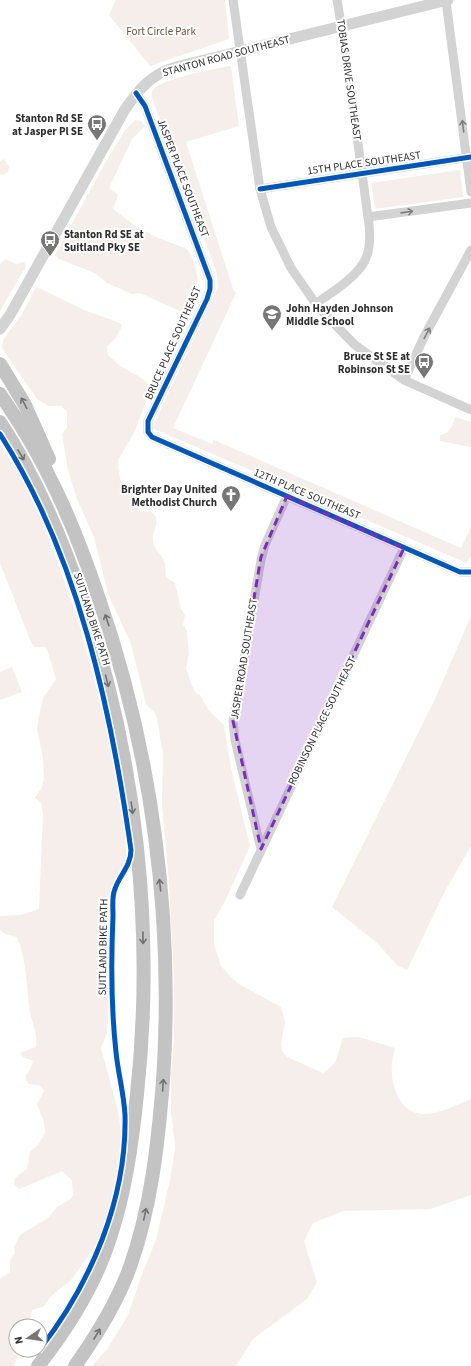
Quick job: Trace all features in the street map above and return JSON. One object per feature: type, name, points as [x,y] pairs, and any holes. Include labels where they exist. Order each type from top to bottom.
[{"type":"highway","points":[[0,364],[20,394],[37,428],[107,620],[124,677],[142,755],[155,833],[161,887],[166,983],[165,1044],[161,1110],[155,1159],[143,1225],[129,1270],[116,1299],[94,1339],[75,1366]]},
{"type":"highway","points":[[0,394],[41,457],[64,504]]},
{"type":"highway","points":[[0,422],[27,466],[53,520],[77,582],[98,649],[115,715],[128,784],[136,843],[142,920],[143,997],[140,1059],[132,1141],[119,1206],[109,1243],[88,1292],[65,1331],[38,1366]]},
{"type":"street","points":[[233,0],[260,189],[267,215],[280,247],[295,274],[315,304],[355,345],[404,380],[471,410]]},
{"type":"street","name":"TOBIAS DRIVE SOUTHEAST","points":[[315,304],[349,280],[366,258],[369,239],[368,217],[342,26],[337,0]]},
{"type":"street","points":[[447,0],[469,158],[471,192]]},
{"type":"street","name":"STANTON ROAD SOUTHEAST","points":[[0,329],[10,315],[122,115],[136,93],[148,80],[166,70],[447,0]]},
{"type":"street","name":"JASPER PLACE SOUTHEAST","points":[[136,93],[145,106],[208,272]]},
{"type":"street","name":"15TH PLACE SOUTHEAST","points":[[260,189],[469,158]]},
{"type":"street","points":[[368,217],[471,204]]},
{"type":"street","points":[[404,380],[471,250]]},
{"type":"street","name":"BRUCE PLACE SOUTHEAST","points":[[148,422],[207,299],[210,289],[208,272]]},
{"type":"street","name":"12TH PLACE SOUTHEAST","points":[[148,422],[147,429],[152,437],[460,572],[471,572]]},
{"type":"street","name":"JASPER ROAD SOUTHEAST","points":[[261,849],[235,740],[233,721],[261,560],[265,545],[287,496]]},
{"type":"street","name":"ROBINSON PLACE SOUTHEAST","points":[[240,894],[404,548]]},
{"type":"highlighted area","points":[[287,496],[404,548],[261,849],[233,721],[261,557]]},
{"type":"green space","name":"Fort Circle Park","points":[[116,0],[225,0],[229,39],[150,66],[109,15]]},
{"type":"green space","points":[[229,66],[231,67],[239,126],[186,142],[233,289],[236,293],[173,428],[212,444],[214,440],[461,548],[471,527],[471,555],[467,563],[152,428],[218,287],[217,273],[152,98],[152,92],[159,85],[177,78]]},
{"type":"green space","points":[[135,120],[141,121],[145,126],[132,139],[110,186],[110,189],[118,195],[113,209],[134,225],[156,237],[187,249],[195,265],[198,282],[194,298],[184,313],[147,296],[139,293],[132,294],[107,283],[95,273],[59,259],[55,255],[104,165],[125,130]]},
{"type":"green space","points":[[4,159],[9,167],[8,172],[4,175],[0,174],[0,162]]},
{"type":"green space","points":[[460,170],[463,197],[375,209],[371,183]]},
{"type":"green space","points":[[5,259],[16,264],[24,262],[26,266],[0,311],[0,264]]},
{"type":"green space","points":[[35,288],[39,288],[84,310],[120,323],[122,326],[116,338],[107,347],[108,355],[119,365],[143,379],[151,388],[135,431],[119,458],[118,467],[120,479],[134,504],[140,511],[151,512],[156,518],[153,542],[155,548],[164,561],[166,577],[175,583],[181,609],[185,615],[183,625],[187,631],[189,654],[186,668],[196,693],[200,695],[209,711],[224,725],[231,768],[250,846],[227,897],[214,921],[214,944],[221,966],[237,983],[281,1007],[285,1022],[281,1044],[282,1050],[287,1057],[323,1073],[335,1063],[343,1038],[359,1037],[395,1048],[392,1067],[394,1088],[404,1105],[412,1111],[421,1114],[434,1113],[471,1099],[471,1195],[430,1209],[343,1211],[313,1223],[304,1241],[317,1282],[307,1299],[253,1339],[236,1366],[92,1366],[108,1348],[128,1315],[156,1240],[170,1180],[175,1148],[171,1111],[171,1076],[174,1040],[174,979],[169,884],[162,804],[163,754],[155,713],[146,704],[131,644],[108,594],[94,537],[77,499],[68,470],[62,434],[67,427],[67,411],[61,406],[48,406],[37,399],[2,347],[3,340],[22,314]]},
{"type":"green space","points":[[455,417],[471,422],[471,447],[440,441],[440,435],[447,433],[452,426]]},
{"type":"green space","points":[[0,443],[19,473],[44,525],[78,619],[107,728],[125,832],[126,856],[123,869],[113,883],[108,898],[106,973],[109,1001],[107,1033],[101,1048],[118,1111],[121,1132],[119,1164],[104,1229],[97,1244],[71,1280],[52,1295],[43,1307],[32,1310],[30,1318],[8,1318],[8,1358],[17,1358],[14,1366],[0,1366],[0,1279],[10,1272],[10,1260],[15,1253],[14,1247],[20,1235],[48,1218],[57,1207],[71,1199],[73,1195],[72,1180],[62,1171],[19,1189],[14,1184],[15,1178],[27,1169],[30,1152],[38,1145],[45,1133],[44,1122],[37,1104],[44,1091],[39,1085],[29,1084],[26,1080],[26,1075],[30,1070],[33,1061],[23,1057],[20,1053],[36,1047],[36,1033],[30,1011],[23,955],[17,937],[5,934],[0,930],[0,916],[21,915],[39,909],[43,814],[41,803],[35,798],[42,787],[44,779],[43,758],[37,729],[43,698],[56,679],[47,649],[44,647],[34,647],[31,642],[0,563]]},
{"type":"green space","points":[[471,616],[471,846],[445,891],[407,970],[397,965],[376,942],[332,907],[435,699]]},
{"type":"green space","points":[[12,667],[22,692],[0,700],[0,672]]},
{"type":"cycle path","points":[[136,93],[145,106],[210,280],[210,289],[207,299],[148,421],[148,432],[152,437],[460,572],[471,572]]},
{"type":"cycle path","points":[[260,189],[471,157]]},
{"type":"cycle path","name":"SUITLAND BIKE PATH","points":[[0,434],[27,481],[51,530],[87,634],[113,743],[131,850],[127,867],[118,881],[113,895],[112,1001],[114,1035],[125,1115],[124,1146],[120,1178],[112,1209],[90,1268],[75,1296],[48,1337]]},
{"type":"place","name":"Stanton Rd SE at Jasper Pl SE","points":[[97,141]]},
{"type":"place","name":"Stanton Rd SE at Suitland Pky SE","points":[[50,257]]},
{"type":"place","name":"John Hayden Johnson Middle School","points":[[272,331]]},
{"type":"place","name":"Bruce St SE at Robinson St SE","points":[[424,379]]},
{"type":"place","name":"Brighter Day United Methodist Church","points":[[231,512]]}]
